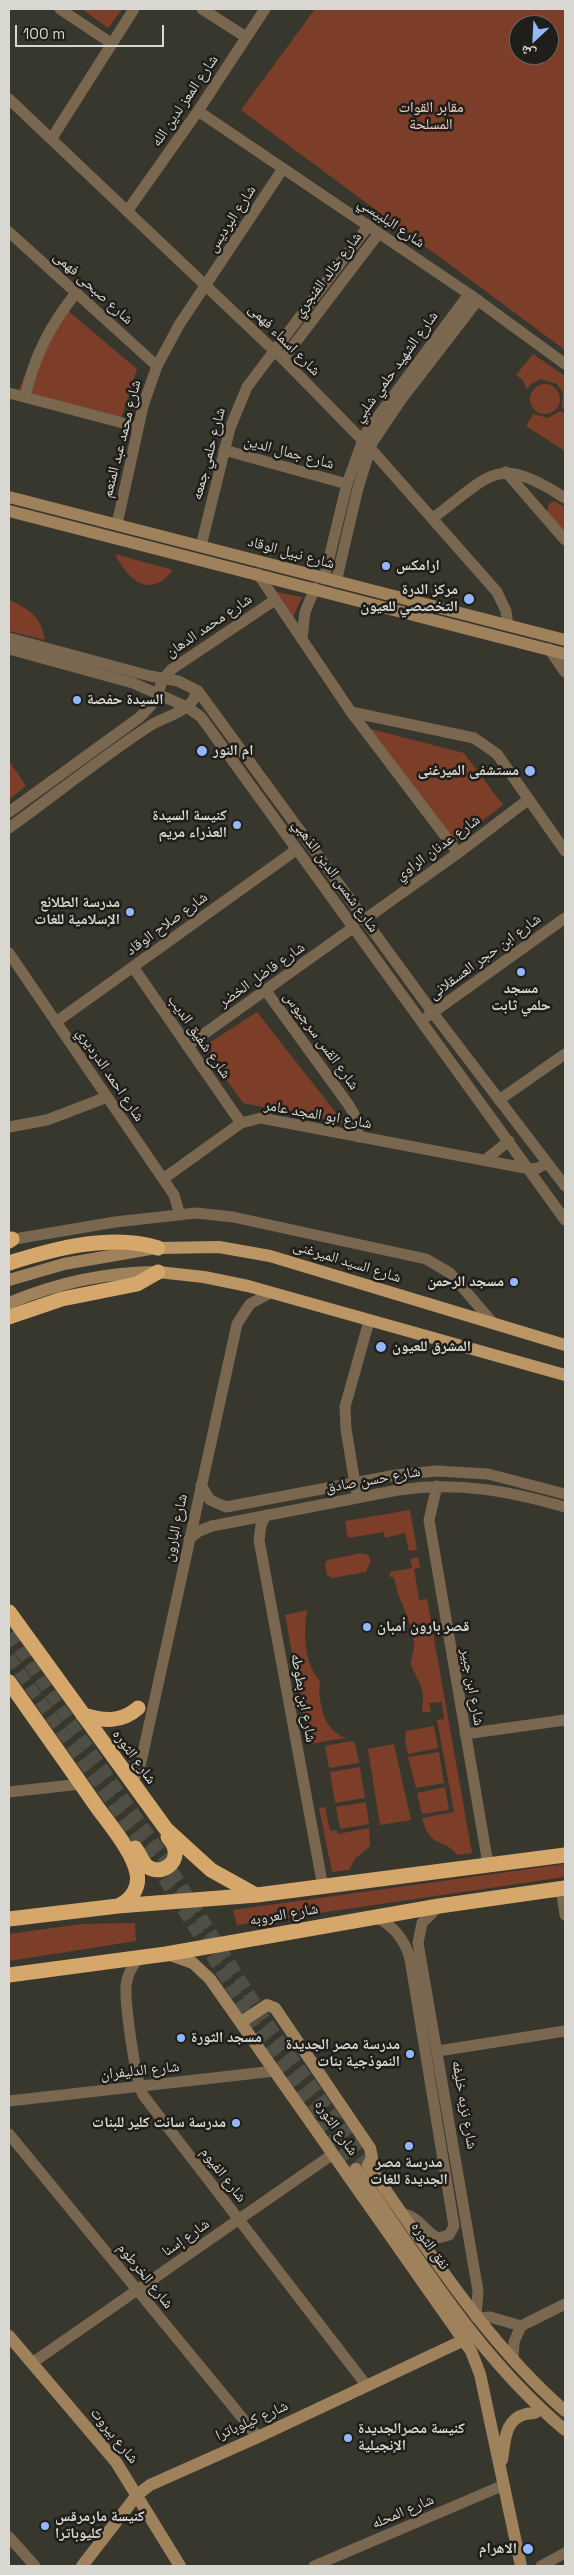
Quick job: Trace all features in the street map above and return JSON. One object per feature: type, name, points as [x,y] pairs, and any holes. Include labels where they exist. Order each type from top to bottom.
[{"type":"highway","points":[[9,1263],[56,1250],[96,1245],[124,1243],[158,1248]]},
{"type":"highway","points":[[9,1317],[72,1296],[132,1286],[158,1272]]},
{"type":"highway","name":"شارع الثوره","points":[[9,1612],[166,1829],[211,1870],[257,1895]]},
{"type":"highway","points":[[9,1682],[119,1838],[135,1866],[138,1880],[133,1894],[118,1906]]},
{"type":"highway","points":[[83,1715],[101,1720],[114,1720],[127,1716],[138,1708]]},
{"type":"highway","points":[[119,1838],[133,1846],[146,1866],[161,1870],[171,1865],[175,1855],[166,1829]]},
{"type":"highway","name":"شارع العروبه","points":[[9,1919],[118,1906],[257,1895],[565,1854]]},
{"type":"highway","name":"شارع العروبه","points":[[9,1976],[166,1954],[438,1906],[563,1889]]},
{"type":"main road","name":"شارع نبيل الوقاد","points":[[9,496],[201,546],[565,654]]},
{"type":"main road","points":[[24,515],[28,502]]},
{"type":"main road","name":"شارع نبيل الوقاد","points":[[9,511],[258,574],[325,583],[565,640]]},
{"type":"main road","name":"شارع السيد الميرغنى","points":[[9,1280],[55,1266],[114,1254],[158,1248],[214,1247],[260,1253],[565,1345]]},
{"type":"main road","points":[[9,1303],[70,1282],[116,1274],[158,1272],[204,1277],[270,1292],[565,1375]]},
{"type":"main road","name":"شارع الثوره","points":[[166,1954],[183,1958],[202,1970],[241,2022],[464,2340]]},
{"type":"main road","points":[[241,2022],[266,2005],[275,2008],[370,2148],[372,2158],[362,2167]]},
{"type":"main road","name":"شارع الثوره","points":[[362,2167],[402,2214],[477,2317],[513,2360],[565,2411]]},
{"type":"main road","name":"نفق الثوره","points":[[362,2167],[478,2341]]},
{"type":"main road","name":"شارع بيروت","points":[[9,2336],[116,2462],[180,2566]]},
{"type":"main road","points":[[464,2340],[478,2366],[521,2566]]},
{"type":"main road","name":"شارع كيلوباترا","points":[[82,2566],[137,2494],[157,2481],[258,2437],[464,2340]]},
{"type":"main road","points":[[478,2341],[487,2368],[492,2402],[489,2414]]},
{"type":"main road","points":[[478,2341],[540,2408],[565,2430]]},
{"type":"main road","points":[[501,2468],[505,2434],[509,2426],[518,2417],[534,2413],[540,2408]]},
{"type":"street","points":[[60,9],[111,43]]},
{"type":"street","points":[[52,138],[134,9]]},
{"type":"street","points":[[202,9],[246,38]]},
{"type":"street","name":"شارع المعز لدين الله","points":[[128,210],[198,111],[265,9]]},
{"type":"street","name":"شارع اسماء فهمى","points":[[9,99],[207,285],[366,444],[497,592],[506,611],[508,625]]},
{"type":"street","name":"شارع البلبيسي","points":[[198,111],[282,170],[369,225],[565,364]]},
{"type":"street","name":"شارع البرديس","points":[[207,285],[282,170]]},
{"type":"street","name":"شارع خالد الفنجري","points":[[273,349],[369,225]]},
{"type":"street","name":"شارع صبحى فهمى","points":[[9,232],[157,366]]},
{"type":"street","name":"شارع خالد الفنجري","points":[[283,359],[379,233]]},
{"type":"street","name":"شارع محمد عبد المنعم","points":[[117,524],[138,427],[157,366],[179,326],[207,285]]},
{"type":"street","points":[[25,397],[39,351],[57,318],[76,293]]},
{"type":"street","name":"شارع الشهيد حلمي شلبي","points":[[325,583],[358,488],[366,444],[373,422],[473,297]]},
{"type":"street","name":"شارع حلمي جمعه","points":[[201,546],[224,450],[237,407],[247,387],[273,349]]},
{"type":"street","points":[[9,393],[138,427]]},
{"type":"street","name":"شارع الشهيد حلمي شلبي","points":[[325,583],[347,484],[366,444]]},
{"type":"street","name":"شارع جمال الدين","points":[[224,450],[347,484]]},
{"type":"street","points":[[506,472],[565,540]]},
{"type":"street","points":[[433,518],[485,479],[506,472],[519,474],[546,486],[565,498]]},
{"type":"street","points":[[533,502],[546,486]]},
{"type":"street","points":[[258,574],[351,712],[458,853]]},
{"type":"street","points":[[302,638],[305,612],[325,583]]},
{"type":"street","name":"شارع محمد الدهان","points":[[163,678],[178,664],[275,600]]},
{"type":"street","name":"شارع شمس الدين الذهبي","points":[[9,638],[178,681],[196,690],[433,1013],[565,1186]]},
{"type":"street","name":"شارع شمس الدين الذهبي","points":[[9,649],[133,683],[188,707],[201,717],[530,1169],[565,1220]]},
{"type":"street","points":[[549,649],[565,672]]},
{"type":"street","points":[[9,812],[140,717],[152,705],[158,695],[163,678]]},
{"type":"street","points":[[9,828],[150,727],[188,707],[195,700],[196,690]]},
{"type":"street","points":[[351,712],[463,735],[482,742],[497,754],[565,851]]},
{"type":"street","name":"شارع عدنان الراوي","points":[[364,920],[458,853],[529,799]]},
{"type":"street","name":"شارع صلاح الوقاد","points":[[56,1022],[296,850]]},
{"type":"street","name":"شارع ابن حجر العسقلانى","points":[[422,1020],[565,918]]},
{"type":"street","name":"شارع فاضل الخضر","points":[[187,1046],[354,927]]},
{"type":"street","name":"شارع احمد الدرديري","points":[[9,956],[163,1179],[177,1201],[180,1215]]},
{"type":"street","name":"شارع شفيق الديب","points":[[133,967],[241,1123]]},
{"type":"street","name":"شارع القس سرجيوس","points":[[266,991],[348,1104],[356,1119],[359,1137]]},
{"type":"street","points":[[499,1100],[565,1054]]},
{"type":"street","points":[[9,1127],[47,1120],[107,1097]]},
{"type":"street","name":"شارع ابو المجد عامر","points":[[163,1179],[241,1123],[256,1119],[271,1119],[530,1169]]},
{"type":"street","points":[[485,1160],[509,1141]]},
{"type":"street","points":[[530,1169],[538,1168],[547,1163]]},
{"type":"street","points":[[10,1240],[115,1222],[196,1213],[233,1216],[426,1259],[450,1273],[493,1323]]},
{"type":"street","name":"شارع البارون","points":[[131,1783],[139,1771],[237,1324],[250,1304],[270,1292]]},
{"type":"street","points":[[357,1497],[346,1429],[345,1407],[369,1321]]},
{"type":"street","name":"شارع حسن صادق","points":[[201,1485],[210,1500],[226,1507],[421,1472],[467,1472],[508,1478],[565,1494]]},
{"type":"street","name":"شارع حسن صادق","points":[[189,1539],[208,1527],[357,1497],[437,1486],[496,1489],[565,1508]]},
{"type":"street","name":"شارع ابن جبير","points":[[437,1486],[429,1520],[488,1864]]},
{"type":"street","name":"شارع ابن بطوطه","points":[[266,1515],[260,1525],[260,1540],[323,1887]]},
{"type":"street","points":[[465,1734],[565,1720]]},
{"type":"street","points":[[9,1792],[81,1784]]},
{"type":"street","points":[[563,1889],[565,1915]]},
{"type":"street","name":"شارع نزيه خليفه","points":[[438,1906],[422,1923],[418,1943],[447,2099],[478,2291],[477,2317]]},
{"type":"street","name":"شارع نزيه خليفه","points":[[374,1917],[396,1932],[408,1955],[454,2226],[449,2235],[438,2238],[428,2232],[414,2218],[402,2214]]},
{"type":"street","name":"شارع الفيوم","points":[[139,1958],[130,1971],[126,1991],[139,2086],[148,2103],[367,2386]]},
{"type":"street","points":[[438,2051],[565,2031]]},
{"type":"street","name":"شارع الدليفران","points":[[9,2101],[275,2071]]},
{"type":"street","points":[[434,2102],[447,2099]]},
{"type":"street","name":"شارع الخرطوم","points":[[9,2134],[258,2437]]},
{"type":"street","name":"شارع إسنا","points":[[32,2363],[333,2154]]},
{"type":"street","points":[[513,2360],[514,2342],[521,2326],[565,2304]]},
{"type":"street","points":[[477,2317],[490,2317],[521,2326]]},
{"type":"street","name":"شارع المحله","points":[[314,2566],[504,2485]]},
{"type":"street","points":[[9,2536],[35,2566]]},
{"type":"street","points":[[541,2566],[565,2553]]},
{"type":"green space","points":[[82,9],[122,9],[108,28]]},
{"type":"green space","name":"مقابر القوات المسلحة","points":[[315,9],[565,9],[565,350],[241,110]]},
{"type":"green space","points":[[60,304],[137,369],[121,419],[19,390],[36,348]]},
{"type":"green space","points":[[533,354],[565,376],[565,410],[562,408],[563,393],[557,384],[541,379],[531,384],[527,390],[523,380],[516,375]]},
{"type":"green space","points":[[545,384],[551,385],[559,393],[559,405],[551,413],[545,414],[539,413],[531,405],[530,399],[531,393],[539,385]]},
{"type":"green space","points":[[560,411],[565,414],[565,451],[526,426],[533,414],[548,418]]},
{"type":"green space","points":[[554,501],[565,507],[565,536],[547,511],[549,504]]},
{"type":"green space","points":[[115,554],[173,570],[156,584],[140,583],[126,572]]},
{"type":"green space","points":[[277,592],[302,597],[293,617]]},
{"type":"green space","points":[[9,600],[33,615],[41,625],[45,640],[9,631]]},
{"type":"green space","points":[[367,728],[464,753],[503,805],[455,842]]},
{"type":"green space","points":[[9,761],[26,786],[9,800]]},
{"type":"green space","points":[[257,1012],[344,1123],[243,1103],[203,1047]]},
{"type":"green space","points":[[410,1510],[417,1550],[409,1551],[405,1533],[385,1538],[384,1532],[348,1538],[345,1521]]},
{"type":"green space","points":[[362,1553],[368,1555],[371,1561],[366,1572],[332,1578],[327,1575],[325,1564],[327,1560]]},
{"type":"green space","points":[[418,1557],[420,1568],[414,1569],[419,1600],[427,1599],[472,1853],[457,1855],[452,1849],[433,1839],[425,1828],[422,1818],[454,1812],[437,1720],[444,1719],[442,1702],[429,1703],[431,1712],[422,1712],[422,1691],[411,1665],[414,1645],[412,1634],[394,1577],[390,1577],[390,1572],[412,1568],[410,1559]]},
{"type":"green space","points":[[307,1610],[306,1646],[311,1667],[320,1682],[319,1692],[323,1714],[333,1730],[346,1738],[309,1744],[285,1615]]},
{"type":"green space","points":[[434,1726],[438,1748],[408,1754],[405,1740],[406,1731]]},
{"type":"green space","points":[[351,1741],[355,1743],[359,1763],[329,1768],[325,1746]]},
{"type":"green space","points":[[394,1744],[411,1820],[380,1825],[368,1749]]},
{"type":"green space","points":[[439,1752],[444,1783],[416,1788],[408,1757]]},
{"type":"green space","points":[[360,1767],[365,1798],[335,1803],[330,1772]]},
{"type":"green space","points":[[445,1787],[449,1810],[422,1814],[417,1793]]},
{"type":"green space","points":[[366,1802],[369,1824],[340,1829],[336,1807]]},
{"type":"green space","points":[[325,1807],[330,1831],[337,1830],[338,1834],[369,1828],[370,1846],[355,1859],[349,1870],[332,1872],[319,1808]]},
{"type":"green space","points":[[565,1864],[565,1877],[237,1925],[233,1910]]},
{"type":"green space","points":[[135,1923],[136,1941],[9,1961],[9,1934],[82,1924]]},
{"type":"tunnel","points":[[9,1634],[160,1851],[266,2021],[368,2165]]},
{"type":"tunnel","points":[[9,1657],[151,1858],[256,2027],[356,2169]]},
{"type":"place","name":"ارامكس","points":[[386,566]]},
{"type":"place","name":"مركز الدرة التخصصي للعيون","points":[[469,599]]},
{"type":"place","name":"السيدة حفصة","points":[[77,700]]},
{"type":"place","name":"ام النور","points":[[202,751]]},
{"type":"place","name":"مستشفى الميرغنى","points":[[530,771]]},
{"type":"place","name":"كنيسة السيدة العذراء مريم","points":[[237,825]]},
{"type":"place","name":"مدرسة الطلائع الإسلامية للغات","points":[[130,912]]},
{"type":"place","name":"مسجد حلمي ثابت","points":[[521,972]]},
{"type":"place","name":"مسجد الرحمن","points":[[514,1282]]},
{"type":"place","name":"المشرق للعيون","points":[[381,1347]]},
{"type":"place","name":"قصر بارون أمبان","points":[[367,1627]]},
{"type":"place","name":"مسجد الثورة","points":[[181,2038]]},
{"type":"place","name":"مدرسة مصر الجديدة النموذجية بنات","points":[[410,2054]]},
{"type":"place","name":"مدرسة سانت كلير للبنات","points":[[236,2123]]},
{"type":"place","name":"مدرسة مصر الجديدة للغات","points":[[409,2146]]},
{"type":"place","name":"كنيسة مصرالجديدة الإنجيلية","points":[[348,2438]]},
{"type":"place","name":"كنيسة مارمرقس كليوباترا","points":[[45,2526]]},
{"type":"place","name":"الاهرام","points":[[528,2549]]}]
